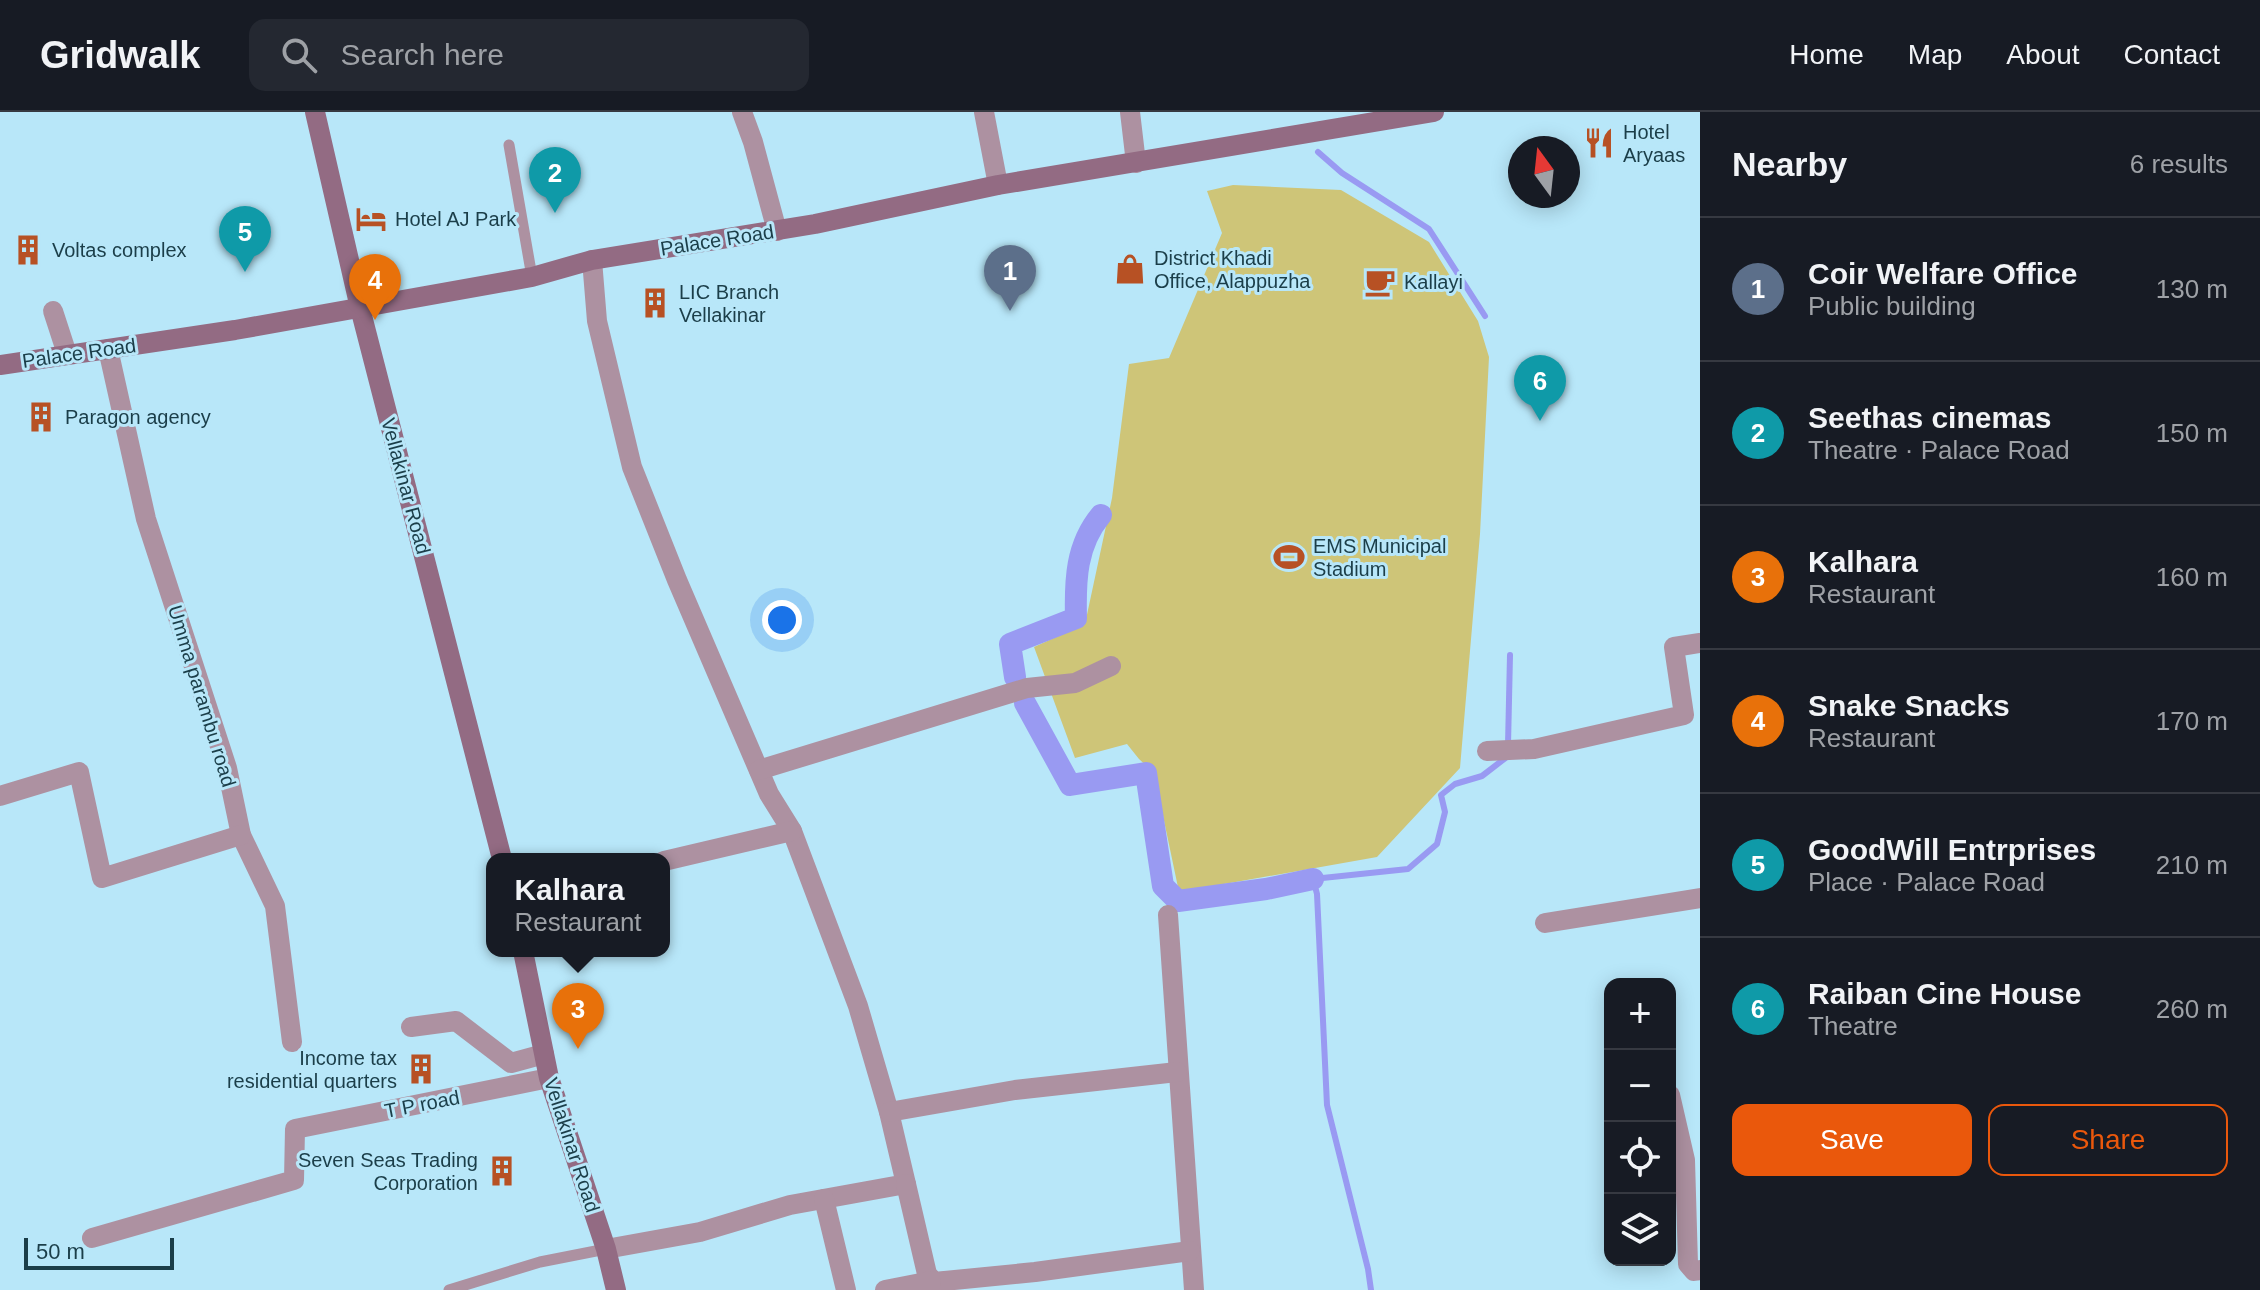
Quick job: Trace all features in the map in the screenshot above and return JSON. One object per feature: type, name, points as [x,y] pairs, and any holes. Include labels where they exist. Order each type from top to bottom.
[{"type":"main road","name":"Vellakinar Road","points":[[315,112],[360,308],[500,853]]},
{"type":"main road","name":"Palace Road","points":[[0,365],[360,308],[532,277],[592,260],[777,231],[998,185],[1434,112]]},
{"type":"main road","name":"Vellakinar Road","points":[[524,957],[549,1078],[606,1249],[616,1290]]},
{"type":"street","points":[[742,112],[777,231]]},
{"type":"street","points":[[984,112],[998,185]]},
{"type":"street","points":[[1130,112],[1136,163]]},
{"type":"street","points":[[592,260],[597,321],[632,467],[769,794],[792,831],[858,1006],[889,1112],[930,1285]]},
{"type":"street","points":[[53,311],[67,354]]},
{"type":"street","name":"Umma parambu road","points":[[108,349],[146,519],[227,768],[241,835],[275,906],[292,1042]]},
{"type":"street","points":[[1487,751],[1534,749],[1684,715],[1674,647],[1700,643]]},
{"type":"street","points":[[759,770],[1027,688],[1075,683],[1111,666]]},
{"type":"street","points":[[0,796],[79,772],[102,878],[241,835]]},
{"type":"street","points":[[670,860],[792,831]]},
{"type":"street","points":[[1545,923],[1700,898]]},
{"type":"street","points":[[1168,915],[1194,1290]]},
{"type":"street","points":[[411,1027],[456,1021],[511,1063],[544,1054]]},
{"type":"street","points":[[889,1112],[1015,1090],[1177,1072]]},
{"type":"street","name":"T P road","points":[[92,1238],[294,1180],[295,1129],[549,1078]]},
{"type":"street","points":[[1676,1121],[1685,1160],[1688,1264],[1694,1271],[1700,1270]]},
{"type":"street","points":[[606,1249],[700,1232],[790,1205],[906,1184]]},
{"type":"street","points":[[824,1199],[846,1290]]},
{"type":"street","points":[[885,1290],[939,1282],[1036,1281],[1190,1251]]},
{"type":"lane","points":[[509,145],[532,277]]},
{"type":"lane","points":[[449,1290],[540,1262],[606,1249]]},
{"type":"shaded area","name":"EMS Municipal Stadium","points":[[1233,185],[1341,190],[1429,242],[1478,321],[1489,357],[1480,534],[1460,768],[1377,857],[1179,892],[1154,773],[1127,744],[1075,758],[1034,647],[1085,624],[1112,498],[1129,364],[1169,358],[1222,233],[1207,191]]},
{"type":"waterway","points":[[1318,152],[1342,173],[1429,229],[1485,316]]},
{"type":"waterway","points":[[1015,677],[1010,644],[1076,618],[1077,577],[1082,551],[1086,538],[1101,515]]},
{"type":"waterway","points":[[1508,745],[1510,655]]},
{"type":"waterway","points":[[1025,703],[1070,785],[1146,773],[1163,886],[1178,901],[1313,879]]},
{"type":"waterway","points":[[1371,1290],[1327,1105],[1317,894],[1313,879],[1408,869],[1437,844],[1445,812],[1441,795],[1455,784],[1482,776],[1508,756]]},
{"type":"place","name":"Hotel Aryaas","points":[[1599,143]]},
{"type":"place","name":"Seethas cinemas","points":[[555,213]]},
{"type":"place","name":"Hotel AJ Park","points":[[371,219]]},
{"type":"place","name":"Voltas complex","points":[[28,250]]},
{"type":"place","name":"District Khadi Office, Alappuzha","points":[[1130,269]]},
{"type":"place","name":"GoodWill Entrprises","points":[[245,272]]},
{"type":"place","name":"Kallayi","points":[[1380,282]]},
{"type":"place","name":"LIC Branch Vellakinar","points":[[655,303]]},
{"type":"place","name":"Coir Welfare Office","points":[[1010,311]]},
{"type":"place","name":"Snake Snacks","points":[[375,320]]},
{"type":"place","name":"Paragon agency","points":[[41,417]]},
{"type":"place","name":"Raiban Cine House","points":[[1540,421]]},
{"type":"place","name":"EMS Municipal Stadium","points":[[1289,557]]},
{"type":"place","name":"Kalhara","points":[[578,1049]]},
{"type":"place","name":"Income tax residential quarters","points":[[421,1069]]},
{"type":"place","name":"Seven Seas Trading Corporation","points":[[502,1171]]}]
